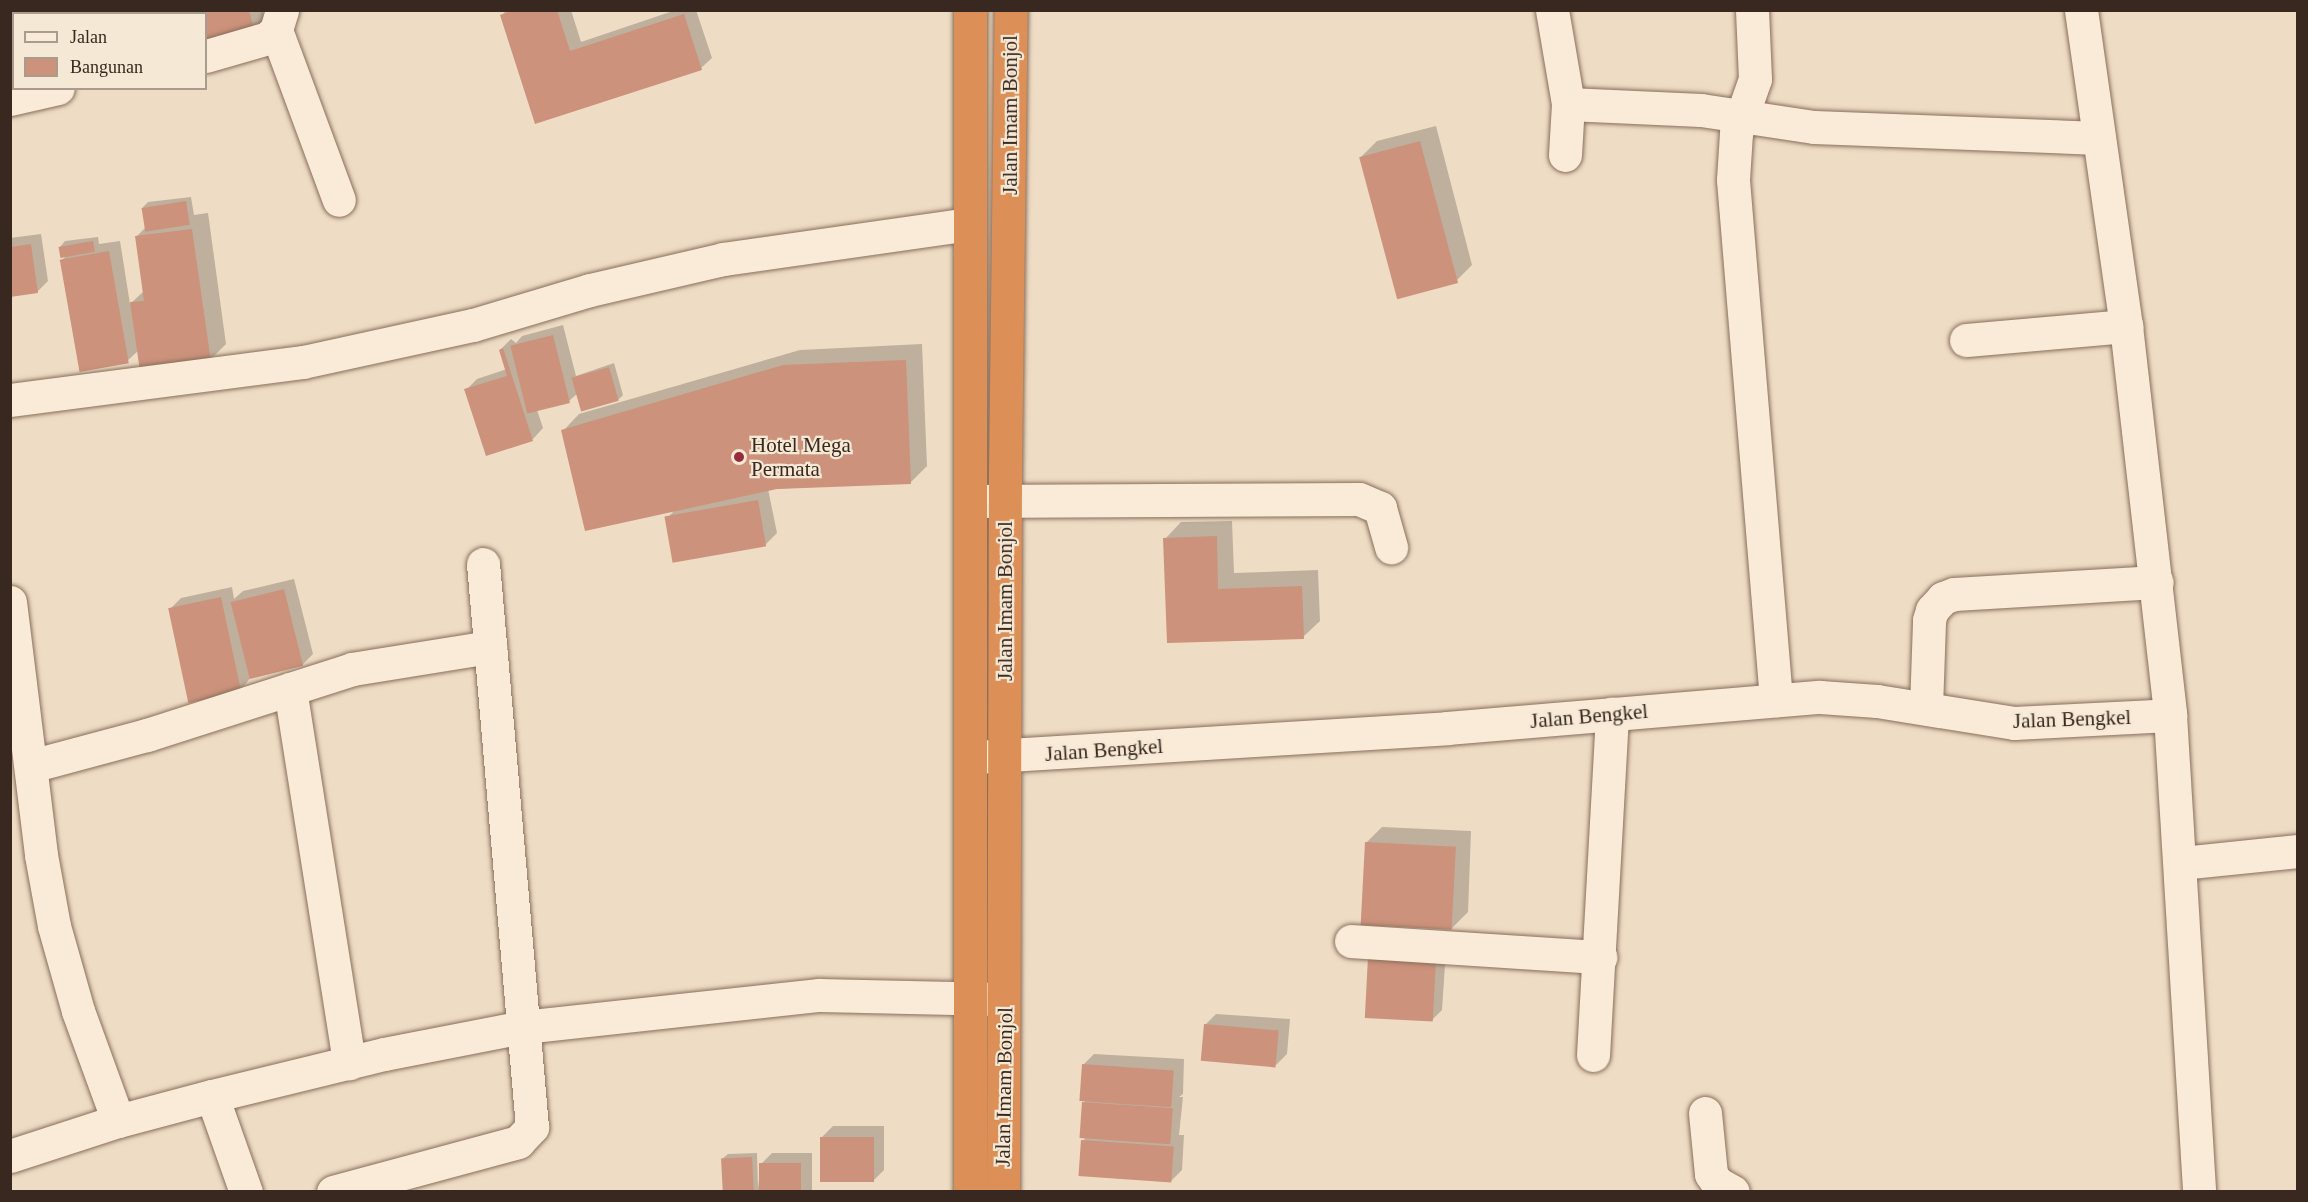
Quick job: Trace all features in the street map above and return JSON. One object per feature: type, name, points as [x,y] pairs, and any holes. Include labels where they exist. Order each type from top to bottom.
[{"type":"highway","name":"Jalan Imam Bonjol","points":[[970,10],[972,997],[970,1191]]},
{"type":"highway","name":"Jalan Imam Bonjol","points":[[1004,1191],[1007,756],[1005,502],[1011,10]]},
{"type":"highway","points":[[970,224],[1010,229]]},
{"type":"highway","points":[[971,327],[1007,331]]},
{"type":"street","points":[[1552,10],[1568,104],[1565,155]]},
{"type":"street","points":[[1752,10],[1755,79],[1741,118],[1733,152],[1733,180],[1776,699]]},
{"type":"street","points":[[2081,10],[2126,326],[2157,582],[2182,863],[2199,1191]]},
{"type":"street","points":[[207,56],[243,48],[268,38],[279,20]]},
{"type":"street","points":[[279,20],[339,200]]},
{"type":"street","points":[[10,99],[49,90]]},
{"type":"street","points":[[1568,104],[1701,110],[1741,118],[1852,129],[2099,138]]},
{"type":"street","points":[[10,400],[303,362],[473,325],[590,290],[723,259],[970,224]]},
{"type":"street","points":[[1966,340],[2126,326]]},
{"type":"street","points":[[971,501],[1359,499],[1380,508],[1391,547]]},
{"type":"street","points":[[333,1191],[525,1138],[533,1121],[483,564]]},
{"type":"street","points":[[1926,708],[1929,620],[1932,610],[1943,598],[1954,594],[2157,582]]},
{"type":"street","points":[[10,602],[18,713],[31,766],[54,926],[78,1011],[118,1121]]},
{"type":"street","points":[[31,766],[147,735],[352,669],[490,647]]},
{"type":"street","points":[[290,689],[349,1063]]},
{"type":"street","name":"Jalan Bengkel","points":[[970,758],[1448,728],[1820,697],[1926,708],[2013,723],[2170,715]]},
{"type":"street","points":[[1593,1055],[1612,714]]},
{"type":"street","points":[[2182,863],[2298,851]]},
{"type":"street","points":[[1351,941],[1600,957]]},
{"type":"street","points":[[10,1156],[118,1121],[212,1096],[349,1063],[523,1028],[819,995],[972,997],[1005,1000]]},
{"type":"street","points":[[212,1096],[246,1191]]},
{"type":"street","points":[[1704,1113],[1711,1174],[1717,1183],[1733,1191]]},
{"type":"building","points":[[164,10],[249,10],[256,39],[207,52],[207,12]]},
{"type":"building","points":[[515,10],[557,10],[570,51],[684,14],[702,70],[535,124],[500,15]]},
{"type":"building","points":[[1420,141],[1458,283],[1397,299],[1359,157]]},
{"type":"building","points":[[186,201],[190,225],[145,232],[142,208]]},
{"type":"building","points":[[192,229],[211,362],[140,371],[130,302],[144,301],[135,236]]},
{"type":"building","points":[[93,241],[95,252],[60,258],[59,247]]},
{"type":"building","points":[[31,244],[38,293],[10,297],[10,247]]},
{"type":"building","points":[[109,251],[129,363],[80,372],[60,260]]},
{"type":"building","points":[[553,335],[570,403],[527,414],[510,346]]},
{"type":"building","points":[[503,348],[533,441],[486,456],[464,389],[507,376],[499,350]]},
{"type":"building","name":"Hotel Mega Permata","points":[[906,360],[911,484],[777,489],[585,531],[561,430],[783,365]]},
{"type":"building","points":[[609,367],[619,401],[581,411],[572,378]]},
{"type":"building","points":[[758,500],[766,546],[673,563],[664,516]]},
{"type":"building","points":[[1217,536],[1218,589],[1302,586],[1304,639],[1167,643],[1163,538]]},
{"type":"building","points":[[284,589],[303,666],[250,679],[231,602]]},
{"type":"building","points":[[221,597],[241,692],[188,703],[168,608]]},
{"type":"building","points":[[1365,842],[1456,847],[1452,930],[1361,925]]},
{"type":"building","points":[[1368,957],[1436,961],[1433,1021],[1365,1018]]},
{"type":"building","points":[[1204,1024],[1279,1031],[1275,1067],[1201,1061]]},
{"type":"building","points":[[1082,1064],[1174,1070],[1171,1107],[1079,1101]]},
{"type":"building","points":[[1082,1102],[1173,1108],[1170,1144],[1079,1138]]},
{"type":"building","points":[[820,1137],[874,1137],[874,1182],[820,1182]]},
{"type":"building","points":[[1081,1140],[1174,1146],[1171,1182],[1078,1176]]},
{"type":"building","points":[[752,1157],[754,1192],[723,1192],[721,1159]]},
{"type":"building","points":[[759,1163],[801,1163],[801,1192],[759,1192]]},
{"type":"place","name":"Hotel Mega Permata","points":[[739,457]]}]
